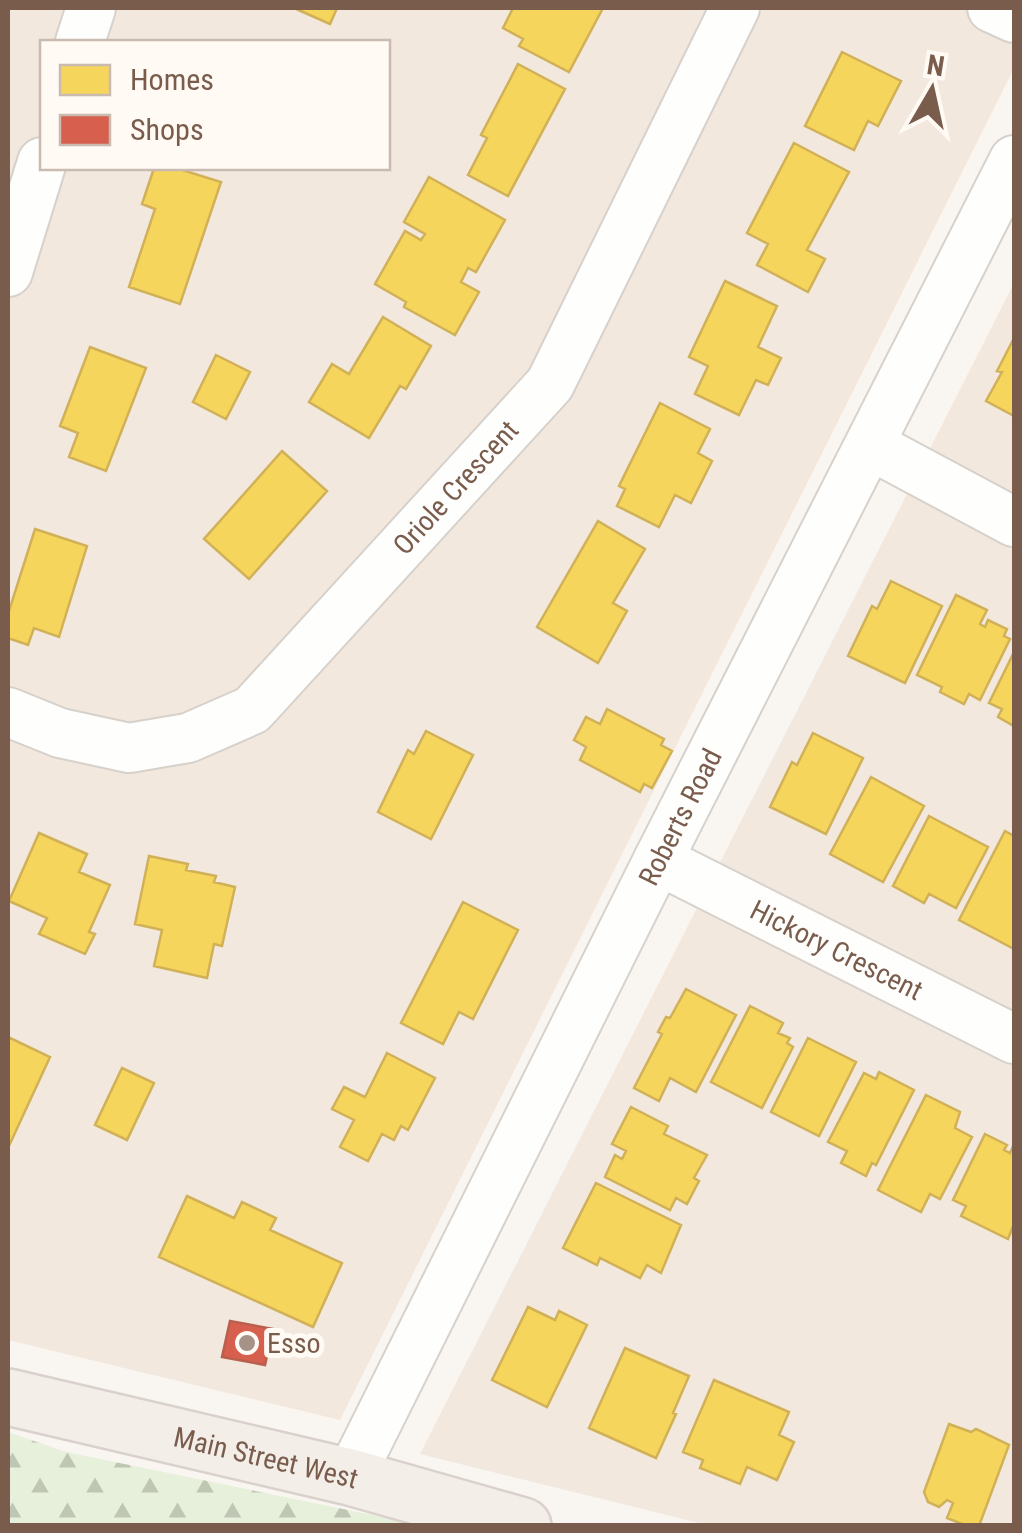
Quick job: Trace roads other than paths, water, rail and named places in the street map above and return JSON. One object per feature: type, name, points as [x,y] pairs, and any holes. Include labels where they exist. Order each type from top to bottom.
[{"type":"main road","name":"Main Street West","points":[[8,1398],[350,1478],[523,1526]]},
{"type":"street","points":[[81,40],[92,8]]},
{"type":"street","name":"Oriole Crescent","points":[[8,712],[60,733],[128,748],[188,738],[252,710],[550,384],[735,8]]},
{"type":"street","points":[[992,8],[1014,18]]},
{"type":"street","name":"Roberts Road","points":[[350,1478],[1014,160]]},
{"type":"street","points":[[8,272],[40,168]]},
{"type":"street","points":[[870,445],[1014,522]]},
{"type":"street","name":"Hickory Crescent","points":[[658,860],[1014,1039]]},
{"type":"place","name":"Esso","points":[[247,1343]]}]
